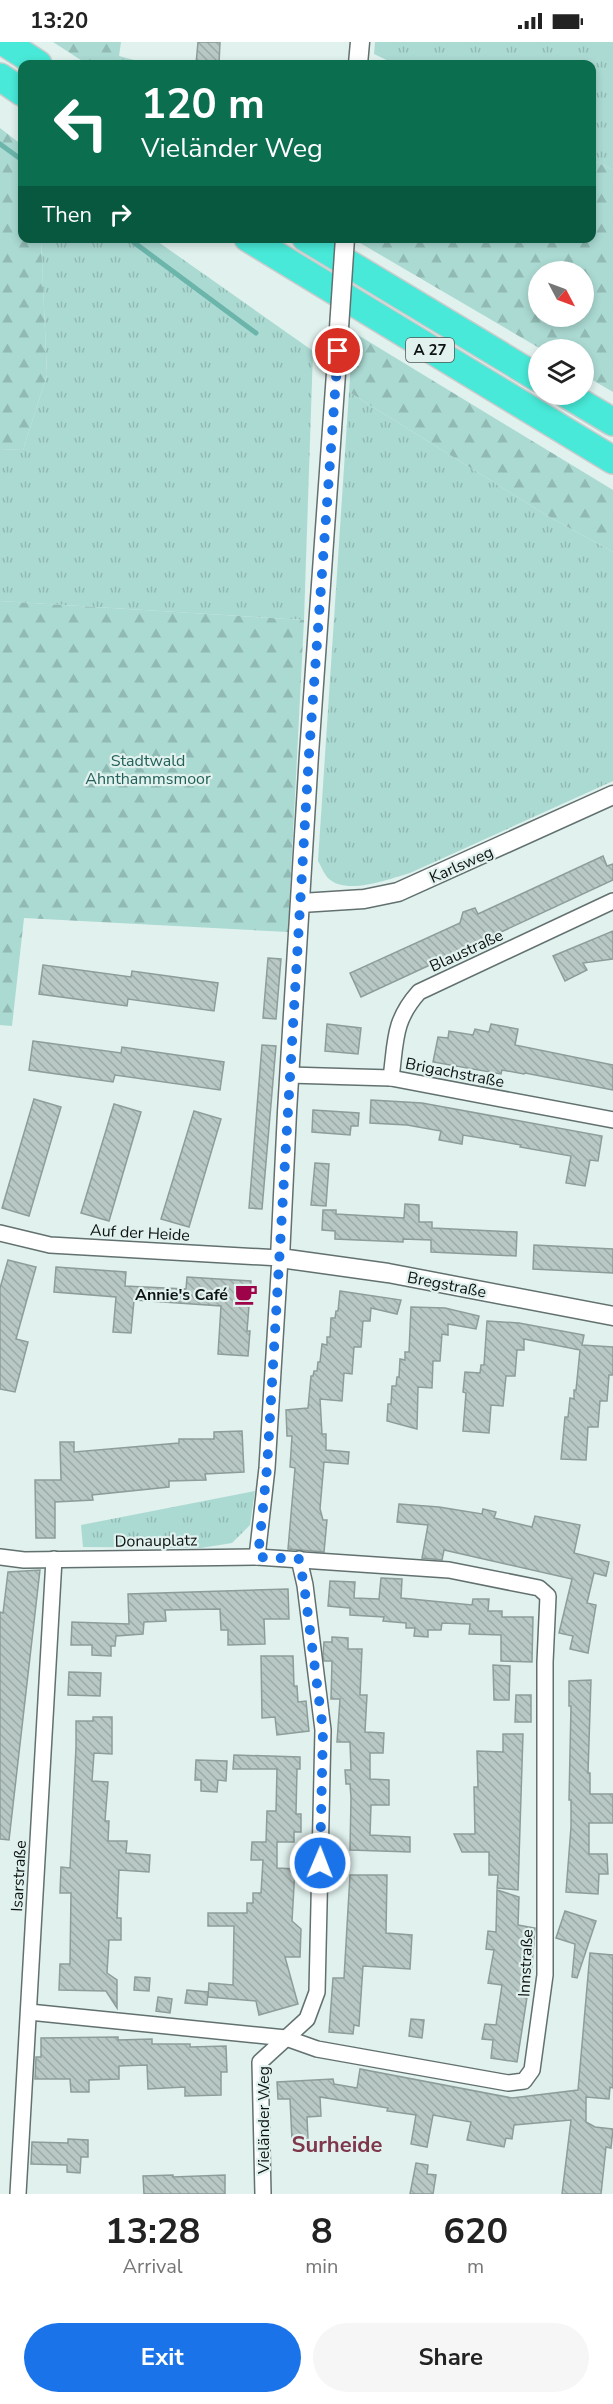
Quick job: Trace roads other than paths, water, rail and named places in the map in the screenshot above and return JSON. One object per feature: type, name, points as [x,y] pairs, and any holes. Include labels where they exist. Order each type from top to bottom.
[{"type":"highway","points":[[4,42],[32,60]]},
{"type":"highway","points":[[0,77],[18,89]]},
{"type":"highway","name":"A 27","points":[[256,243],[613,460]]},
{"type":"highway","name":"A 27","points":[[314,243],[528,372]]},
{"type":"highway","points":[[584,405],[613,422]]},
{"type":"street","points":[[358,60],[360,42]]},
{"type":"street","points":[[299,1559],[258,1557],[267,1468],[289,1075],[345,243]]},
{"type":"street","name":"Karlsweg","points":[[301,903],[364,899],[398,892],[613,795]]},
{"type":"street","name":"Blaustraße","points":[[391,1078],[398,1022],[407,1006],[419,992],[613,901]]},
{"type":"street","name":"Brigachstraße","points":[[289,1075],[391,1078],[613,1120]]},
{"type":"street","name":"Auf der Heide","points":[[0,1233],[50,1245],[280,1258]]},
{"type":"street","name":"Bregstraße","points":[[280,1258],[388,1273],[613,1316]]},
{"type":"street","name":"Donauplatz","points":[[0,1557],[54,1560],[258,1557]]},
{"type":"street","name":"Innstraße","points":[[28,2012],[286,2038],[317,2049],[508,2083],[525,2081],[531,2070],[545,1975],[545,1674],[548,1596],[539,1588],[449,1570],[299,1559]]},
{"type":"street","name":"Vieländer Weg","points":[[263,2194],[260,2062],[307,2019],[317,1992],[323,1730],[299,1559]]},
{"type":"street","name":"Isarstraße","points":[[18,2194],[54,1560]]},
{"type":"waterway","points":[[0,144],[18,157]]},
{"type":"waterway","points":[[135,243],[256,333]]},
{"type":"place","name":"Annie's Café","points":[[246,1294]]},
{"type":"district","name":"Surheide","points":[[337,2144]]},
{"type":"park label","name":"Stadtwald Ahnthammsmoor","points":[[148,769]]}]
